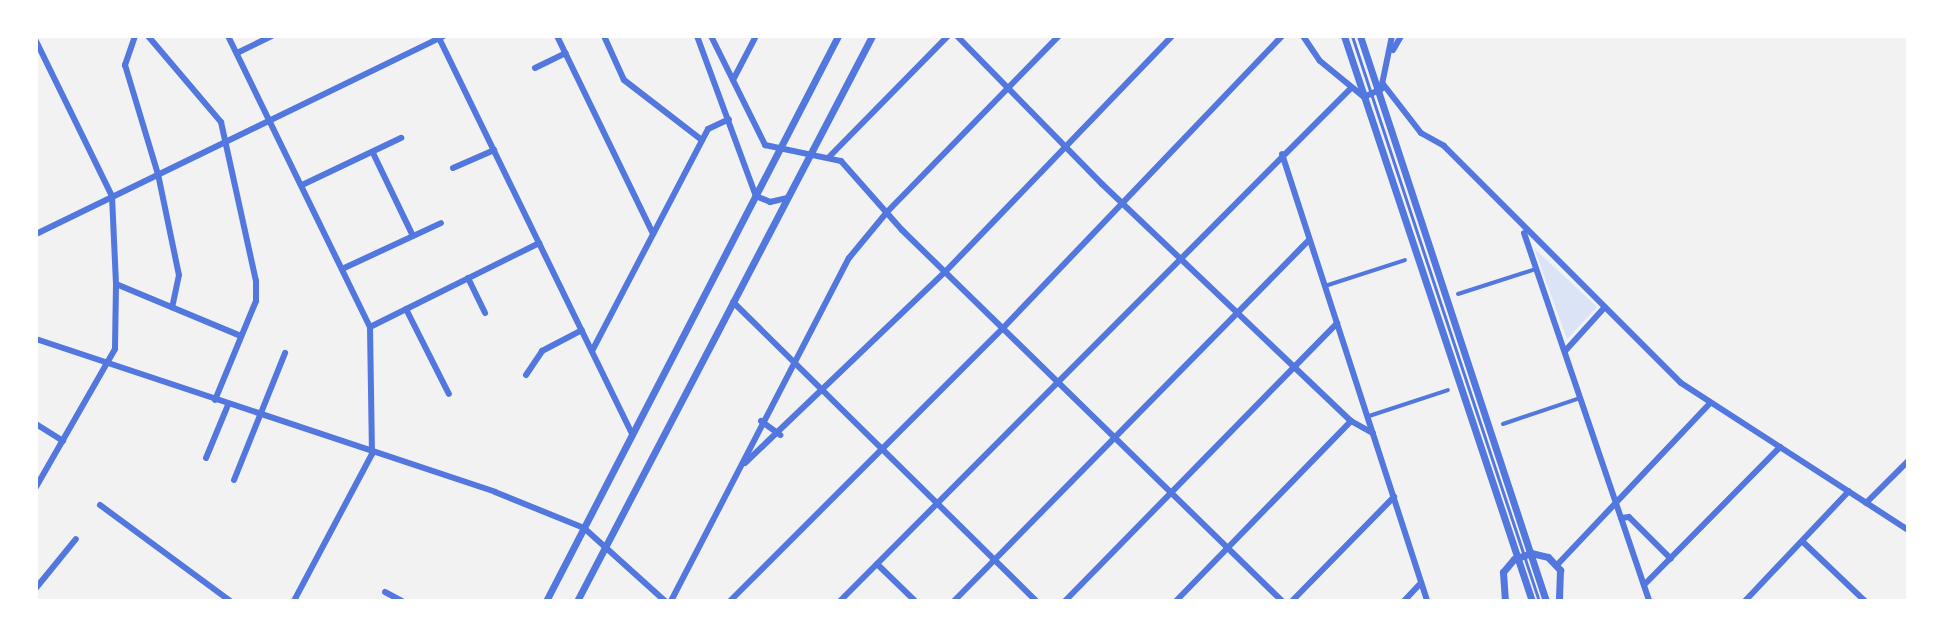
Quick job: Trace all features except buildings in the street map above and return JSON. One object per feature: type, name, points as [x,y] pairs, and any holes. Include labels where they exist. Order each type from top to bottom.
[{"type":"street","points":[[135,36],[125,65],[158,174],[179,275],[172,307]]},
{"type":"street","points":[[148,36],[221,122],[257,291],[215,400]]},
{"type":"street","points":[[228,36],[370,327],[372,454],[294,601]]},
{"type":"street","points":[[237,53],[272,36]]},
{"type":"street","points":[[557,36],[653,234]]},
{"type":"street","points":[[604,36],[624,80],[702,140]]},
{"type":"street","points":[[697,36],[756,196],[770,202],[788,197]]},
{"type":"street","points":[[711,36],[761,139],[779,151],[830,156],[1282,601]]},
{"type":"street","points":[[733,80],[756,36]]},
{"type":"street","points":[[546,601],[838,36]]},
{"type":"street","points":[[577,601],[872,36]]},
{"type":"street","points":[[830,156],[948,36]]},
{"type":"street","points":[[957,36],[1123,202],[1351,421],[1373,433]]},
{"type":"street","points":[[37,342],[109,363],[372,454],[495,492],[584,528],[607,544],[668,601],[743,465],[761,421],[797,365],[849,258],[887,212],[1059,36]]},
{"type":"street","points":[[743,465],[780,435],[945,272],[1172,36]]},
{"type":"street","points":[[730,601],[880,447],[1003,328],[1282,36]]},
{"type":"street","points":[[1303,36],[1350,89],[1374,92],[1421,133],[1444,146],[1523,230],[1681,383],[1908,530]]},
{"type":"street","points":[[1344,36],[1374,92],[1524,555],[1532,601]]},
{"type":"street","points":[[1360,36],[1374,92],[1524,555],[1546,601]]},
{"type":"street","points":[[1390,57],[1392,36]]},
{"type":"street","points":[[1374,92],[1401,36]]},
{"type":"street","points":[[36,234],[440,37],[632,433]]},
{"type":"street","points":[[36,41],[112,196],[116,284],[115,349],[36,487]]},
{"type":"street","points":[[535,68],[566,53]]},
{"type":"street","points":[[840,601],[1323,111],[1350,89]]},
{"type":"street","points":[[592,351],[702,140],[711,126],[729,119]]},
{"type":"street","points":[[302,185],[401,138]]},
{"type":"street","points":[[453,168],[494,150]]},
{"type":"street","points":[[373,153],[413,236]]},
{"type":"street","points":[[1282,154],[1427,601]]},
{"type":"street","points":[[342,269],[441,223]]},
{"type":"street","points":[[1523,230],[1649,601]]},
{"type":"street","points":[[954,601],[1309,240]]},
{"type":"street","points":[[370,327],[539,243]]},
{"type":"street","points":[[1325,286],[1405,260]]},
{"type":"street","points":[[1458,294],[1536,269]]},
{"type":"street","points":[[468,278],[485,313]]},
{"type":"street","points":[[116,284],[241,336]]},
{"type":"street","points":[[733,302],[1036,601]]},
{"type":"street","points":[[1566,350],[1604,308]]},
{"type":"street","points":[[406,309],[449,394]]},
{"type":"street","points":[[1065,601],[1337,323]]},
{"type":"street","points":[[526,375],[542,351],[582,330]]},
{"type":"street","points":[[234,480],[285,353]]},
{"type":"street","points":[[1369,416],[1448,390]]},
{"type":"street","points":[[1503,424],[1582,398]]},
{"type":"street","points":[[1557,565],[1614,499],[1710,403]]},
{"type":"street","points":[[206,458],[228,405]]},
{"type":"street","points":[[761,421],[780,435]]},
{"type":"street","points":[[1176,601],[1351,421]]},
{"type":"street","points":[[36,424],[63,441]]},
{"type":"street","points":[[1644,585],[1780,447]]},
{"type":"street","points":[[1866,503],[1908,461]]},
{"type":"street","points":[[1745,601],[1849,491]]},
{"type":"street","points":[[1292,601],[1394,497]]},
{"type":"street","points":[[100,505],[230,601]]},
{"type":"street","points":[[1621,518],[1629,517],[1671,559]]},
{"type":"street","points":[[36,588],[76,539]]},
{"type":"street","points":[[1803,542],[1865,601]]},
{"type":"street","points":[[1524,555],[1557,565]]},
{"type":"street","points":[[1505,601],[1501,579],[1524,555]]},
{"type":"street","points":[[877,564],[915,601]]},
{"type":"street","points":[[1557,565],[1563,583],[1559,601]]},
{"type":"street","points":[[1404,601],[1421,583]]},
{"type":"street","points":[[385,592],[402,601]]},
{"type":"lane","points":[[1352,36],[1374,92]]},
{"type":"lane","points":[[1524,555],[1539,601]]},
{"type":"shaded area","points":[[1534,248],[1597,307],[1567,339]]}]
